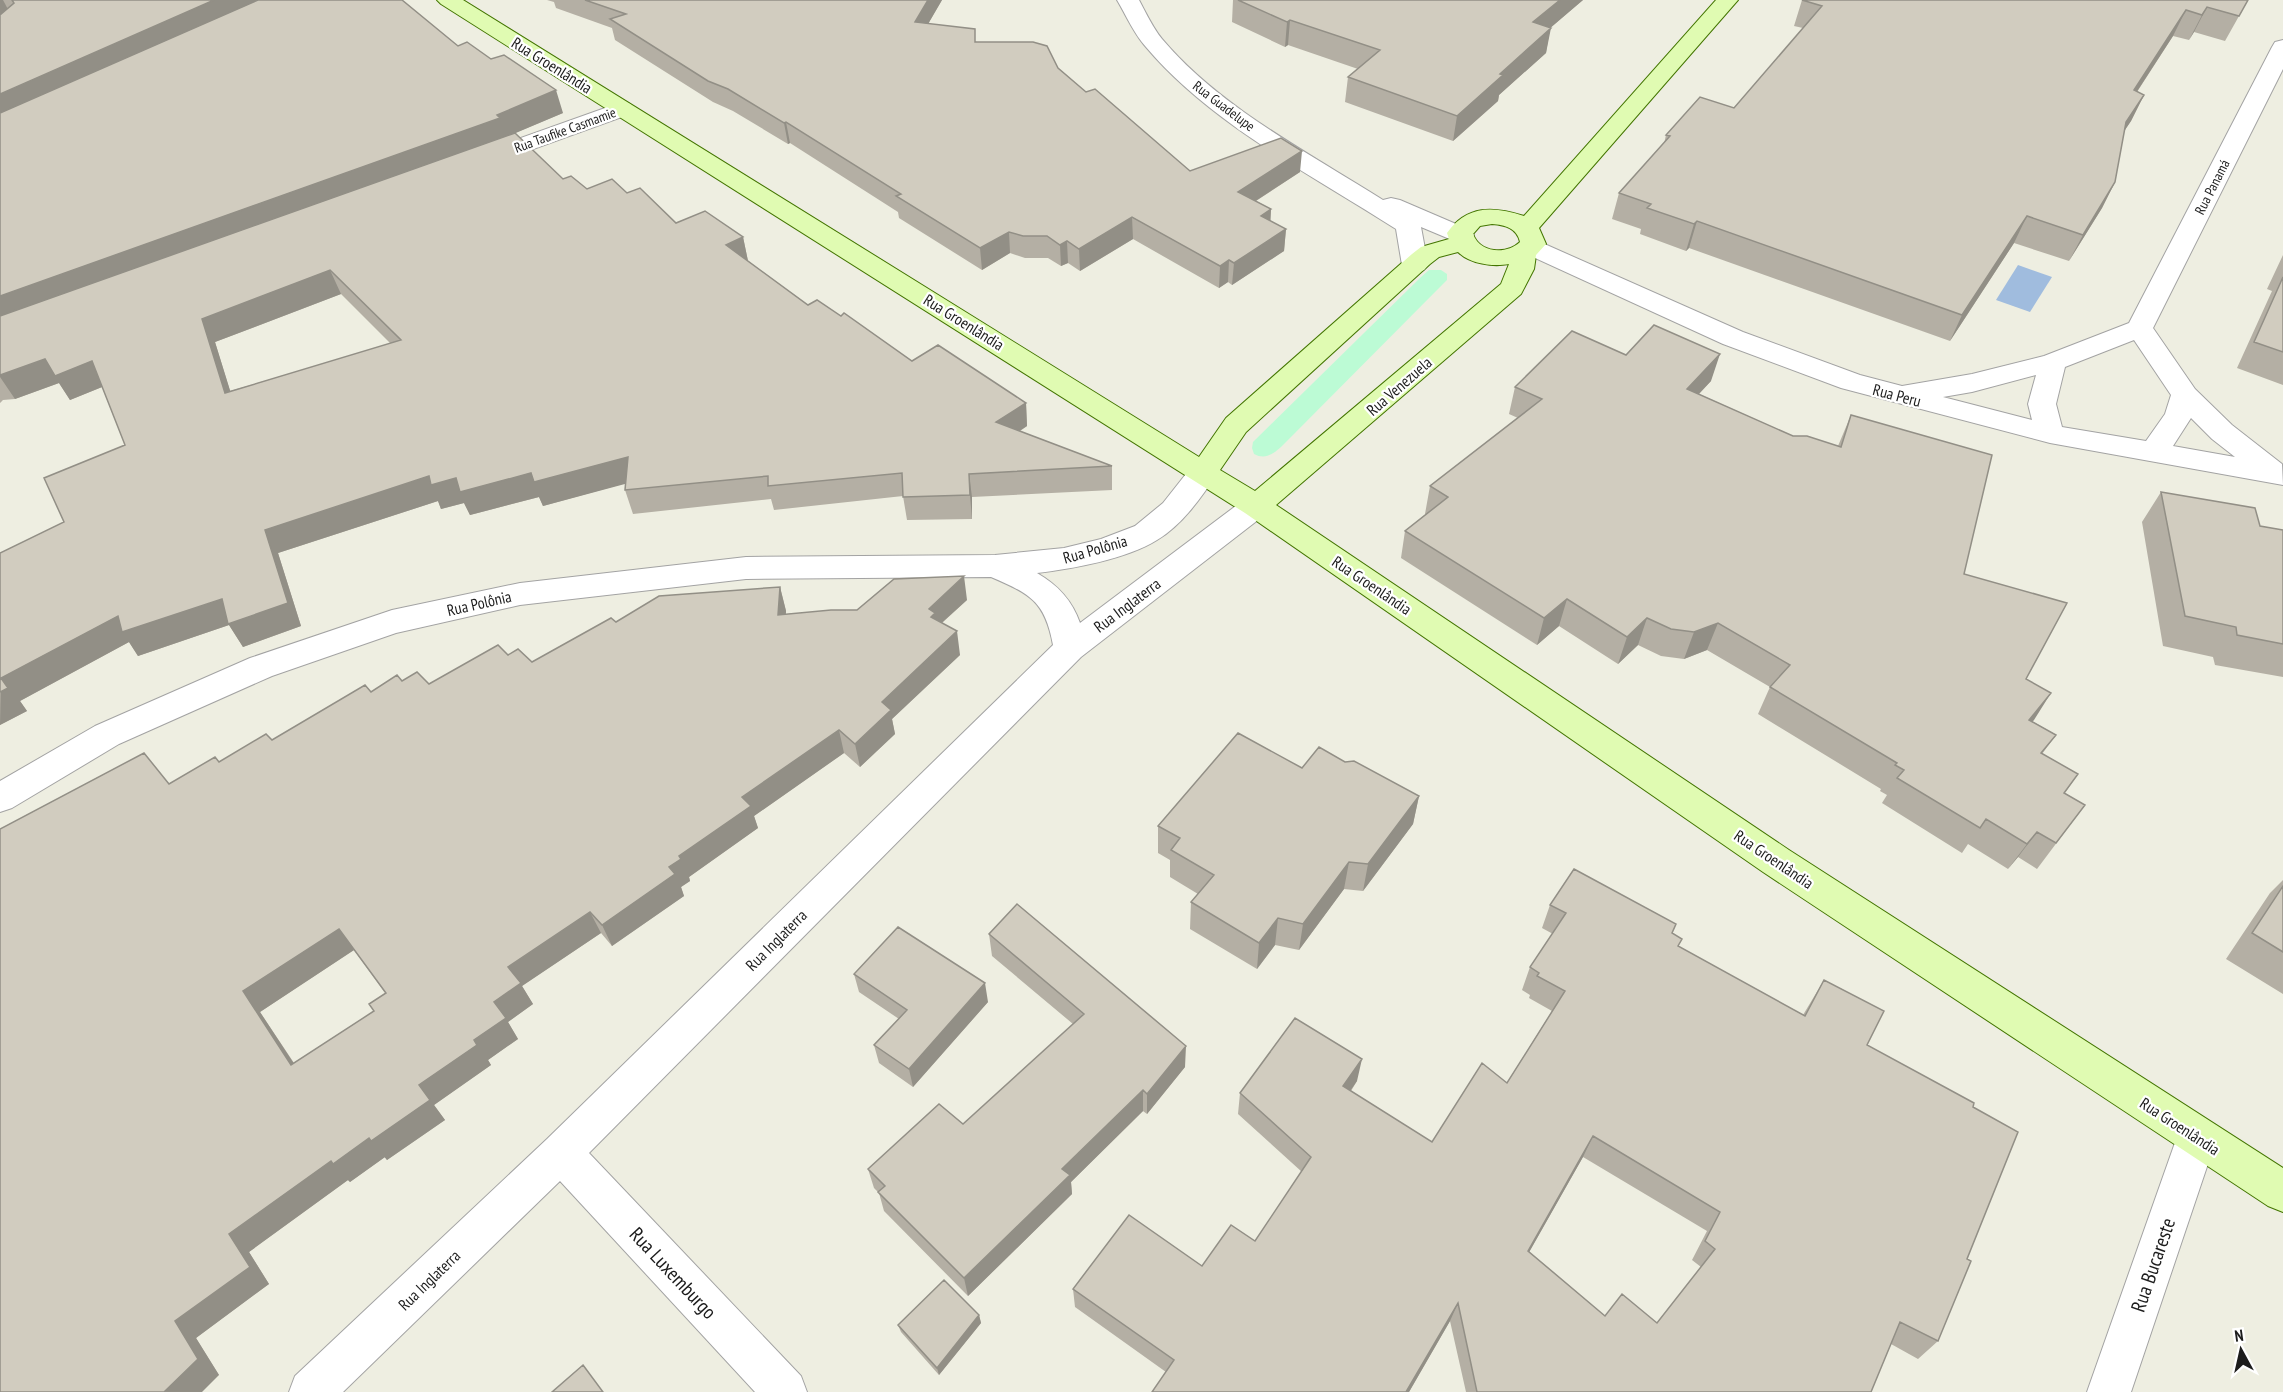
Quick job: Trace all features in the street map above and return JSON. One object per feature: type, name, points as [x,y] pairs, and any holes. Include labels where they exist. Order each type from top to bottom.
[{"type":"main road","name":"Rua Groenlândia","points":[[448,0],[1256,506],[1776,861],[2283,1192]]},
{"type":"main road","name":"Rua Venezuela","points":[[1256,506],[1512,288],[1521,269],[1527,243],[1727,0]]},
{"type":"main road","points":[[1484,217],[1512,220],[1527,243],[1500,259],[1476,253],[1462,239],[1466,225],[1484,217]]},
{"type":"main road","points":[[1203,472],[1236,425],[1430,252],[1462,239]]},
{"type":"street","name":"Rua Guadelupe","points":[[1128,0],[1152,41],[1188,79],[1252,127],[1408,226],[1415,265]]},
{"type":"street","name":"Rua Panamá","points":[[2140,328],[2283,46]]},
{"type":"street","name":"Rua Taufike Casmamie","points":[[466,165],[622,109]]},
{"type":"street","name":"Rua Guadelupe","points":[[1346,185],[1462,239]]},
{"type":"street","name":"Rua Peru","points":[[1527,243],[1733,338],[1851,382],[2050,434],[2279,474]]},
{"type":"street","points":[[1898,396],[1972,383],[2052,362],[2140,328],[2185,394],[2222,432],[2279,474]]},
{"type":"street","points":[[2050,434],[2042,404],[2052,362]]},
{"type":"street","points":[[2154,452],[2179,415],[2185,394]]},
{"type":"street","name":"Rua Polônia","points":[[0,798],[107,735],[261,667],[392,622],[520,594],[746,568],[995,566],[1064,559],[1108,548],[1146,534],[1174,510],[1203,472]]},
{"type":"street","name":"Rua Inglaterra","points":[[311,1392],[561,1153],[1070,648],[1256,506]]},
{"type":"street","name":"Rua Polônia","points":[[995,566],[1036,583],[1059,606],[1067,625],[1070,648]]},
{"type":"street","name":"Rua Bucareste","points":[[2109,1392],[2197,1137]]},
{"type":"street","name":"Rua Luxemburgo","points":[[561,1153],[785,1392]]},
{"type":"green space","points":[[1429,270],[1441,270],[1447,274],[1447,280],[1281,447],[1265,456],[1254,454],[1253,442],[1420,278]]},
{"type":"water","points":[[2018,265],[2052,277],[2030,312],[1996,300]]},
{"type":"building","points":[[12,0],[214,0],[0,94],[0,15],[14,3]]},
{"type":"building","points":[[258,0],[402,0],[458,46],[467,42],[491,59],[504,55],[556,90],[497,115],[500,118],[0,296],[0,113]]},
{"type":"building","points":[[585,0],[928,0],[915,22],[975,29],[975,42],[1033,42],[1047,46],[1058,68],[1086,92],[1095,89],[1190,171],[1281,138],[1302,151],[1238,192],[1271,209],[1261,216],[1286,229],[1234,263],[1229,260],[1220,266],[1132,217],[1079,249],[1067,241],[1060,245],[1047,236],[1023,236],[1009,232],[980,248],[896,196],[901,194],[786,122],[784,123],[728,89],[708,81],[610,19],[626,14]]},
{"type":"building","points":[[1238,0],[1560,0],[1533,22],[1551,28],[1457,116],[1348,77],[1380,50],[1290,20],[1287,22]]},
{"type":"building","points":[[1802,0],[2248,0],[2239,16],[2207,7],[2202,15],[2186,10],[2134,90],[2144,95],[2126,122],[2115,182],[2083,235],[2027,216],[1962,315],[1697,221],[1694,224],[1647,208],[1651,204],[1619,193],[1670,136],[1666,135],[1700,97],[1734,108],[1822,6]]},
{"type":"building","points":[[515,133],[563,179],[571,176],[587,189],[612,179],[627,193],[640,188],[676,223],[705,211],[743,237],[726,245],[808,305],[817,300],[841,316],[844,313],[912,361],[938,345],[1026,403],[996,422],[1112,466],[969,474],[970,495],[903,497],[902,473],[768,486],[768,476],[625,490],[628,457],[534,482],[531,473],[460,492],[456,478],[431,485],[429,476],[265,530],[288,603],[228,624],[222,599],[122,632],[118,616],[1,678],[8,688],[0,692],[0,553],[64,522],[44,478],[125,445],[92,361],[55,376],[45,359],[0,375],[0,316]],"holes":[[[330,270],[401,340],[225,393],[202,319]]]},
{"type":"building","points":[[2283,277],[2283,352],[2254,342]]},
{"type":"building","points":[[1654,325],[1720,354],[1687,389],[1793,436],[1807,436],[1841,447],[1851,415],[1992,455],[1964,574],[2067,603],[2026,679],[2051,693],[2029,720],[2056,735],[2041,753],[2078,774],[2064,793],[2085,805],[2056,843],[2037,832],[2027,844],[1986,819],[1980,828],[1897,778],[1904,770],[1895,765],[1897,763],[1770,687],[1790,665],[1718,623],[1694,632],[1671,629],[1647,618],[1627,637],[1567,599],[1544,618],[1405,531],[1448,497],[1430,486],[1542,399],[1515,387],[1572,331],[1626,355]]},
{"type":"building","points":[[2161,492],[2255,508],[2260,526],[2283,530],[2283,644],[2237,635],[2236,627],[2185,616]]},
{"type":"building","points":[[964,576],[929,609],[935,613],[931,617],[957,631],[882,702],[891,710],[855,744],[839,730],[742,797],[751,806],[679,856],[681,859],[669,867],[675,874],[602,925],[590,912],[508,967],[521,983],[494,1002],[506,1018],[474,1040],[477,1045],[419,1085],[430,1100],[371,1141],[369,1138],[333,1164],[331,1161],[229,1234],[250,1267],[175,1321],[198,1359],[164,1392],[0,1392],[0,829],[144,753],[169,784],[215,757],[219,762],[266,734],[272,740],[365,685],[371,692],[397,675],[402,681],[417,672],[429,684],[498,645],[508,655],[518,649],[532,662],[611,618],[616,622],[659,596],[780,587],[778,615],[857,610],[894,579]],"holes":[[[339,929],[386,993],[369,1004],[374,1011],[291,1065],[243,991]]]},
{"type":"building","points":[[1238,733],[1302,768],[1319,747],[1345,762],[1354,761],[1419,796],[1368,864],[1349,862],[1303,924],[1278,918],[1259,943],[1191,902],[1214,875],[1171,850],[1180,838],[1158,826]]},
{"type":"building","points":[[1574,869],[1676,924],[1672,933],[1682,939],[1678,946],[1805,1016],[1824,980],[1884,1011],[1867,1045],[1974,1103],[1973,1107],[2018,1132],[1967,1259],[1971,1261],[1938,1341],[1900,1322],[1871,1392],[1477,1392],[1458,1303],[1406,1392],[1152,1392],[1174,1360],[1073,1289],[1129,1215],[1202,1266],[1231,1225],[1255,1241],[1311,1157],[1240,1093],[1295,1018],[1362,1059],[1343,1086],[1432,1142],[1482,1063],[1507,1083],[1565,991],[1537,976],[1539,973],[1530,967],[1566,913],[1550,905]],"holes":[[[1593,1136],[1720,1212],[1705,1241],[1715,1249],[1657,1323],[1622,1294],[1605,1316],[1528,1251]]]},
{"type":"building","points":[[2283,886],[2283,952],[2252,933]]},
{"type":"building","points":[[1017,904],[1186,1046],[1147,1094],[1143,1090],[1062,1169],[1070,1175],[964,1278],[878,1192],[885,1186],[868,1169],[939,1104],[963,1124],[1084,1014],[989,934]]},
{"type":"building","points":[[898,927],[985,983],[909,1069],[874,1045],[907,1010],[854,974]]},
{"type":"building","points":[[944,1280],[979,1315],[937,1368],[898,1325]]},
{"type":"building","points":[[583,1365],[603,1392],[552,1392]]}]
